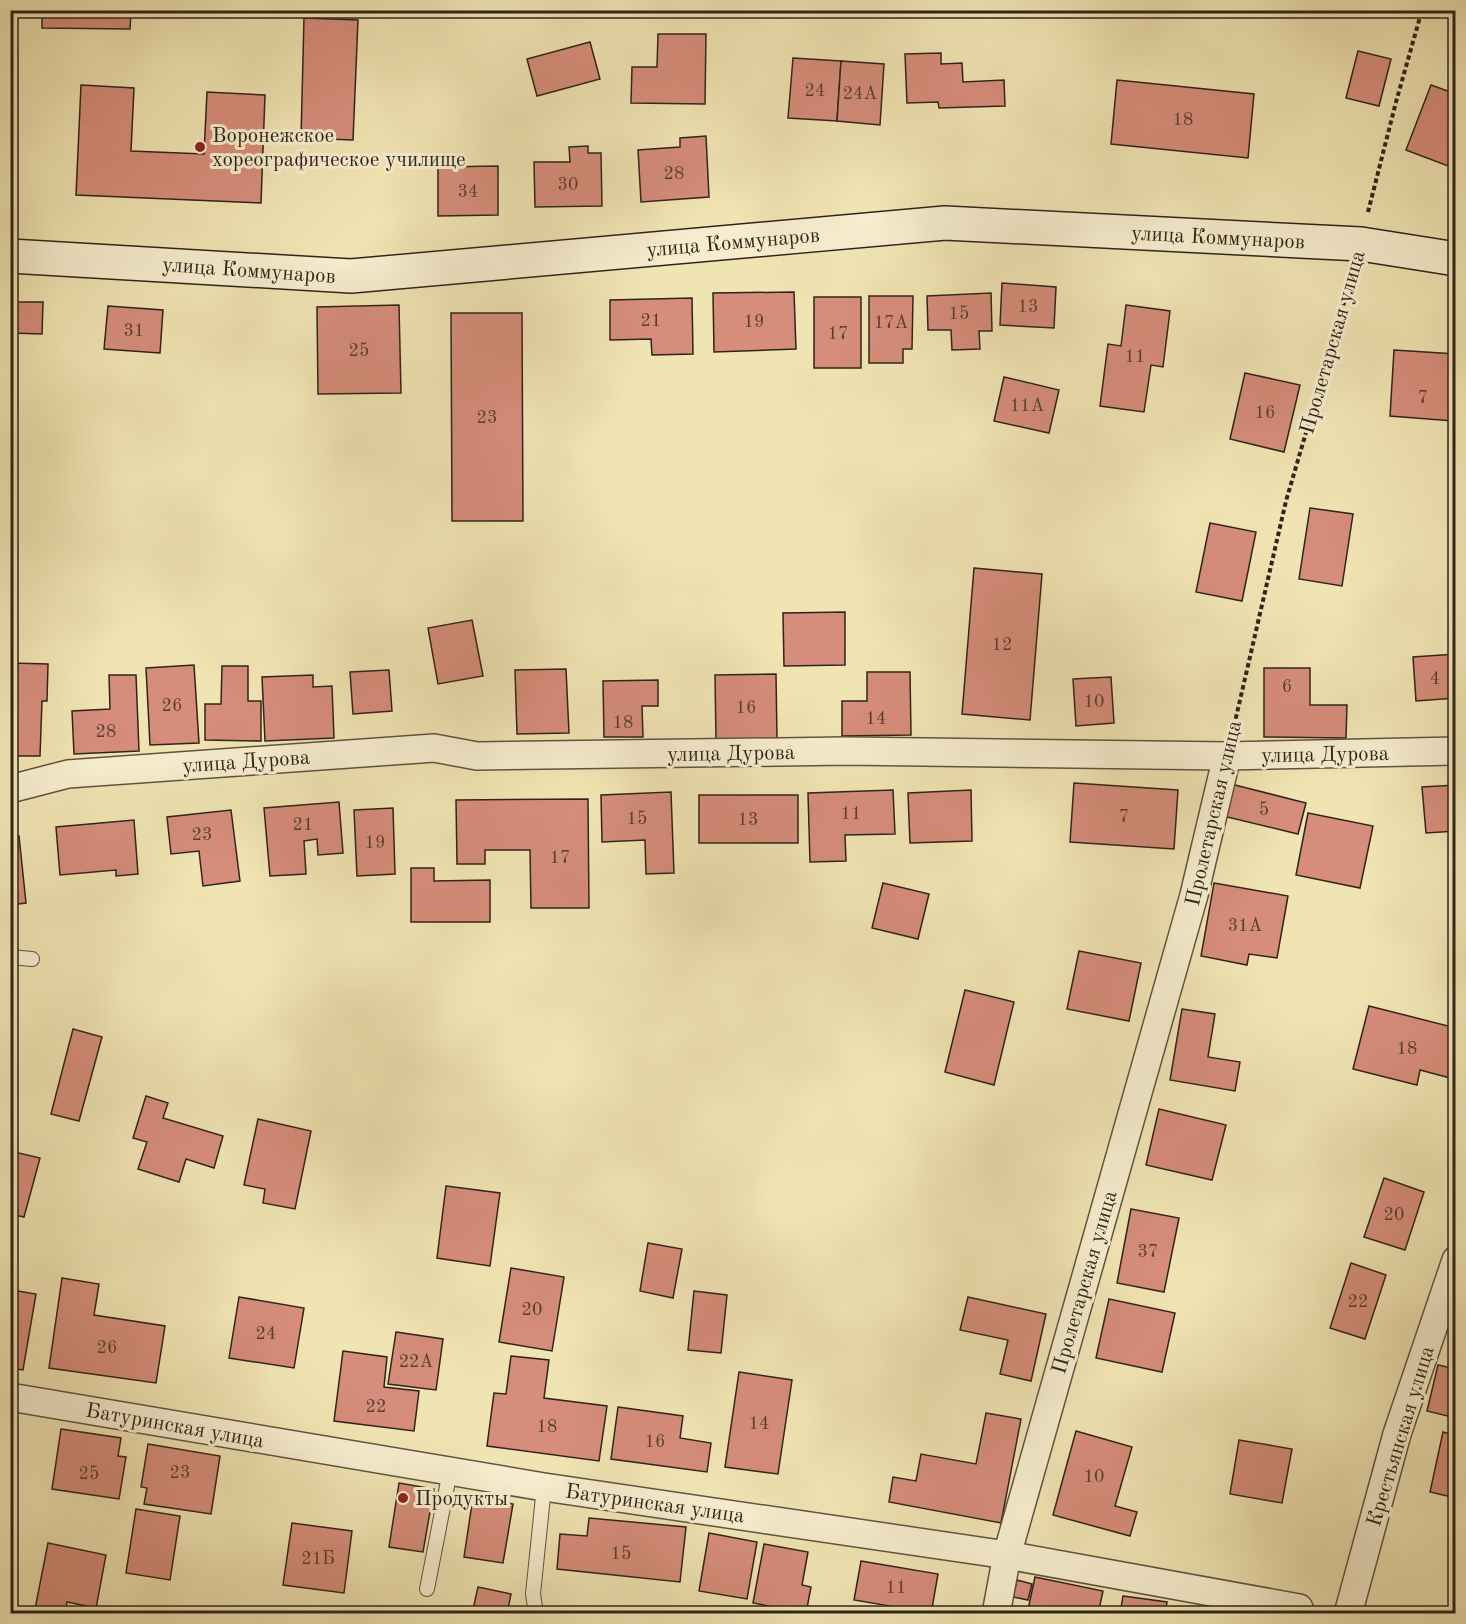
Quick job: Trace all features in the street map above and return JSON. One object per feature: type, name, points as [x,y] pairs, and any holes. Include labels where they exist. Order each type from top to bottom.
[{"type":"street","name":"улица Коммунаров","points":[[10,256],[351,276],[945,223],[1361,244],[1455,259]]},
{"type":"street","name":"улица Дурова","points":[[10,789],[68,774],[434,748],[477,756],[846,751],[1227,756],[1455,751]]},
{"type":"street","name":"Пролетарская улица","points":[[996,1614],[1006,1555],[1194,895],[1227,756]]},
{"type":"street","name":"Крестьянская улица","points":[[1348,1614],[1397,1434],[1455,1260]]},
{"type":"street","name":"Батуринская улица","points":[[10,1397],[544,1487],[1006,1555],[1299,1608]]},
{"type":"lane","points":[[10,957],[32,959]]},
{"type":"lane","points":[[427,1589],[450,1471]]},
{"type":"lane","points":[[536,1614],[533,1594],[544,1487]]},
{"type":"path","name":"Пролетарская улица","points":[[1227,756],[1286,501],[1361,244],[1396,102],[1422,10]]},
{"type":"building","points":[[42,10],[131,10],[130,29],[42,28]]},
{"type":"building","points":[[304,18],[358,20],[353,140],[301,138]]},
{"type":"building","points":[[658,34],[706,34],[705,104],[631,103],[632,67],[657,67]]},
{"type":"building","points":[[590,42],[600,79],[537,96],[527,59]]},
{"type":"building","points":[[1358,51],[1391,59],[1379,106],[1346,98]]},
{"type":"building","points":[[941,53],[941,64],[962,63],[963,82],[1004,80],[1005,106],[939,108],[938,102],[907,103],[905,54]]},
{"type":"building","points":[[793,58],[841,61],[837,121],[788,118]]},
{"type":"building","points":[[841,61],[884,64],[880,125],[837,121]]},
{"type":"building","points":[[1117,80],[1254,94],[1248,158],[1111,144]]},
{"type":"building","points":[[81,85],[134,88],[131,151],[204,154],[207,92],[265,95],[261,203],[76,195]]},
{"type":"building","points":[[1431,85],[1456,94],[1456,169],[1406,150]]},
{"type":"building","points":[[706,136],[709,197],[641,202],[638,150],[680,147],[680,138]]},
{"type":"building","points":[[588,146],[588,153],[601,153],[602,206],[535,207],[534,162],[570,162],[569,147]]},
{"type":"building","points":[[498,166],[498,215],[438,216],[438,167]]},
{"type":"building","points":[[1002,283],[1056,287],[1054,328],[1000,325]]},
{"type":"building","points":[[794,292],[796,349],[714,352],[713,293]]},
{"type":"building","points":[[991,293],[992,331],[979,331],[980,349],[952,350],[951,330],[928,330],[927,296]]},
{"type":"building","points":[[869,296],[913,296],[912,349],[903,349],[903,363],[869,363]]},
{"type":"building","points":[[814,297],[861,297],[861,368],[814,368]]},
{"type":"building","points":[[692,298],[693,354],[652,355],[651,339],[610,340],[610,300]]},
{"type":"building","points":[[10,302],[43,302],[42,334],[10,333]]},
{"type":"building","points":[[399,305],[401,393],[318,394],[317,307]]},
{"type":"building","points":[[1126,305],[1170,311],[1163,367],[1151,365],[1144,412],[1100,406],[1108,344],[1121,346]]},
{"type":"building","points":[[108,306],[163,310],[160,353],[104,349]]},
{"type":"building","points":[[451,313],[522,313],[523,521],[452,521]]},
{"type":"building","points":[[1394,350],[1456,354],[1453,421],[1390,416]]},
{"type":"building","points":[[1245,373],[1300,385],[1284,452],[1230,439]]},
{"type":"building","points":[[1004,377],[1059,390],[1049,433],[994,421]]},
{"type":"building","points":[[1310,508],[1353,514],[1342,586],[1299,579]]},
{"type":"building","points":[[1210,523],[1256,532],[1242,601],[1196,592]]},
{"type":"building","points":[[974,568],[1042,574],[1030,720],[962,714]]},
{"type":"building","points":[[845,612],[845,665],[784,666],[783,613]]},
{"type":"building","points":[[472,620],[483,676],[438,684],[428,628]]},
{"type":"building","points":[[1456,654],[1456,698],[1416,701],[1413,657]]},
{"type":"building","points":[[10,663],[48,664],[47,701],[42,701],[40,756],[10,756]]},
{"type":"building","points":[[194,665],[199,743],[150,745],[146,668]]},
{"type":"building","points":[[222,666],[248,666],[248,701],[261,701],[261,741],[205,740],[205,704],[221,704]]},
{"type":"building","points":[[1264,668],[1310,668],[1310,705],[1347,705],[1346,738],[1264,737]]},
{"type":"building","points":[[566,669],[569,733],[517,734],[515,670]]},
{"type":"building","points":[[389,670],[392,711],[353,714],[350,672]]},
{"type":"building","points":[[867,672],[910,672],[911,735],[842,736],[842,701],[867,701]]},
{"type":"building","points":[[776,674],[777,739],[716,740],[715,675]]},
{"type":"building","points":[[109,675],[136,675],[139,751],[74,754],[72,711],[110,709]]},
{"type":"building","points":[[313,675],[313,687],[332,686],[334,738],[265,741],[262,677]]},
{"type":"building","points":[[1111,677],[1114,723],[1076,726],[1073,679]]},
{"type":"building","points":[[658,680],[658,706],[642,706],[643,737],[604,737],[603,681]]},
{"type":"building","points":[[1074,783],[1178,790],[1174,849],[1070,842]]},
{"type":"building","points":[[1231,784],[1306,803],[1298,834],[1223,816]]},
{"type":"building","points":[[1456,785],[1456,831],[1426,833],[1422,787]]},
{"type":"building","points":[[893,790],[895,834],[845,835],[846,861],[810,862],[808,793]]},
{"type":"building","points":[[971,790],[972,841],[910,843],[908,793]]},
{"type":"building","points":[[671,792],[674,873],[646,874],[645,840],[602,842],[601,795]]},
{"type":"building","points":[[699,795],[798,795],[798,843],[699,843]]},
{"type":"building","points":[[588,799],[589,908],[531,908],[530,850],[485,850],[485,864],[457,864],[456,800]]},
{"type":"building","points":[[339,802],[343,853],[318,855],[317,839],[304,841],[306,874],[270,876],[264,808]]},
{"type":"building","points":[[393,808],[395,874],[357,876],[354,810]]},
{"type":"building","points":[[231,810],[240,881],[203,886],[199,851],[171,854],[167,817]]},
{"type":"building","points":[[1308,813],[1373,826],[1360,888],[1296,875]]},
{"type":"building","points":[[134,820],[138,874],[116,876],[116,870],[60,875],[56,827]]},
{"type":"building","points":[[19,836],[26,903],[10,905],[10,837]]},
{"type":"building","points":[[411,868],[434,868],[434,881],[490,880],[490,922],[411,922]]},
{"type":"building","points":[[883,883],[929,894],[918,939],[872,928]]},
{"type":"building","points":[[1214,883],[1288,896],[1277,958],[1249,954],[1247,965],[1201,956]]},
{"type":"building","points":[[1079,951],[1141,963],[1129,1021],[1067,1009]]},
{"type":"building","points":[[965,990],[1014,1002],[994,1085],[945,1072]]},
{"type":"building","points":[[1369,1006],[1456,1028],[1454,1079],[1420,1070],[1417,1085],[1353,1069]]},
{"type":"building","points":[[1182,1009],[1215,1014],[1208,1057],[1240,1062],[1235,1091],[1170,1080]]},
{"type":"building","points":[[73,1029],[102,1037],[79,1121],[51,1114]]},
{"type":"building","points":[[146,1096],[168,1103],[163,1118],[223,1136],[214,1168],[186,1159],[179,1182],[138,1169],[147,1142],[133,1138]]},
{"type":"building","points":[[1159,1109],[1226,1125],[1212,1180],[1146,1165]]},
{"type":"building","points":[[258,1119],[311,1131],[295,1209],[263,1203],[265,1189],[244,1185]]},
{"type":"building","points":[[10,1151],[40,1158],[24,1217],[10,1214]]},
{"type":"building","points":[[1384,1178],[1424,1192],[1405,1250],[1364,1237]]},
{"type":"building","points":[[446,1186],[500,1193],[490,1266],[437,1258]]},
{"type":"building","points":[[1131,1209],[1179,1218],[1164,1292],[1117,1283]]},
{"type":"building","points":[[648,1243],[682,1249],[673,1298],[640,1291]]},
{"type":"building","points":[[1351,1263],[1386,1275],[1365,1339],[1330,1328]]},
{"type":"building","points":[[511,1268],[564,1277],[552,1351],[499,1342]]},
{"type":"building","points":[[62,1278],[99,1284],[94,1315],[165,1326],[156,1383],[49,1368]]},
{"type":"building","points":[[12,1290],[36,1294],[23,1370],[10,1368]]},
{"type":"building","points":[[694,1291],[727,1295],[721,1353],[688,1350]]},
{"type":"building","points":[[239,1297],[304,1308],[294,1368],[229,1358]]},
{"type":"building","points":[[968,1297],[1046,1314],[1031,1381],[1000,1374],[1008,1340],[960,1330]]},
{"type":"building","points":[[1109,1299],[1175,1313],[1162,1372],[1096,1358]]},
{"type":"building","points":[[1456,1324],[1456,1342],[1451,1340]]},
{"type":"building","points":[[396,1332],[443,1339],[436,1390],[388,1384]]},
{"type":"building","points":[[343,1351],[387,1357],[384,1387],[419,1391],[414,1431],[334,1421]]},
{"type":"building","points":[[511,1356],[549,1360],[544,1398],[607,1406],[599,1461],[487,1446],[494,1393],[506,1394]]},
{"type":"building","points":[[1438,1365],[1456,1369],[1456,1418],[1427,1411]]},
{"type":"building","points":[[739,1372],[792,1380],[778,1474],[725,1467]]},
{"type":"building","points":[[618,1407],[683,1416],[680,1438],[711,1443],[707,1472],[611,1459]]},
{"type":"building","points":[[986,1413],[1021,1419],[1001,1523],[889,1502],[893,1477],[916,1481],[921,1454],[976,1464]]},
{"type":"building","points":[[61,1429],[121,1438],[118,1456],[126,1457],[119,1499],[52,1489]]},
{"type":"building","points":[[1076,1431],[1132,1447],[1115,1506],[1137,1512],[1130,1536],[1053,1515]]},
{"type":"building","points":[[1443,1432],[1456,1435],[1456,1498],[1430,1492]]},
{"type":"building","points":[[1239,1440],[1292,1449],[1282,1503],[1230,1494]]},
{"type":"building","points":[[148,1444],[220,1456],[211,1514],[144,1504],[147,1488],[141,1487]]},
{"type":"building","points":[[10,1454],[15,1455],[10,1476]]},
{"type":"building","points":[[399,1483],[434,1489],[423,1552],[389,1547]]},
{"type":"building","points":[[473,1497],[513,1504],[503,1563],[464,1557]]},
{"type":"building","points":[[136,1509],[180,1516],[170,1580],[126,1573]]},
{"type":"building","points":[[589,1518],[686,1527],[680,1582],[557,1569],[560,1534],[587,1536]]},
{"type":"building","points":[[292,1523],[352,1531],[344,1593],[283,1585]]},
{"type":"building","points":[[709,1533],[757,1542],[747,1599],[699,1591]]},
{"type":"building","points":[[48,1543],[106,1555],[96,1608],[67,1602],[65,1614],[34,1614]]},
{"type":"building","points":[[764,1544],[808,1552],[802,1585],[811,1587],[806,1613],[753,1603]]},
{"type":"building","points":[[861,1561],[938,1574],[931,1614],[895,1614],[896,1607],[854,1600]]},
{"type":"building","points":[[1035,1577],[1103,1591],[1098,1614],[1078,1610],[1077,1614],[1027,1614]]},
{"type":"building","points":[[1017,1580],[1032,1584],[1028,1600],[1013,1597]]},
{"type":"building","points":[[478,1587],[511,1594],[507,1614],[472,1614]]},
{"type":"building","points":[[1123,1596],[1167,1602],[1165,1614],[1120,1614]]},
{"type":"place","name":"Воронежское хореографическое училище","points":[[200,147]]},
{"type":"place","name":"Продукты","points":[[403,1498]]}]
